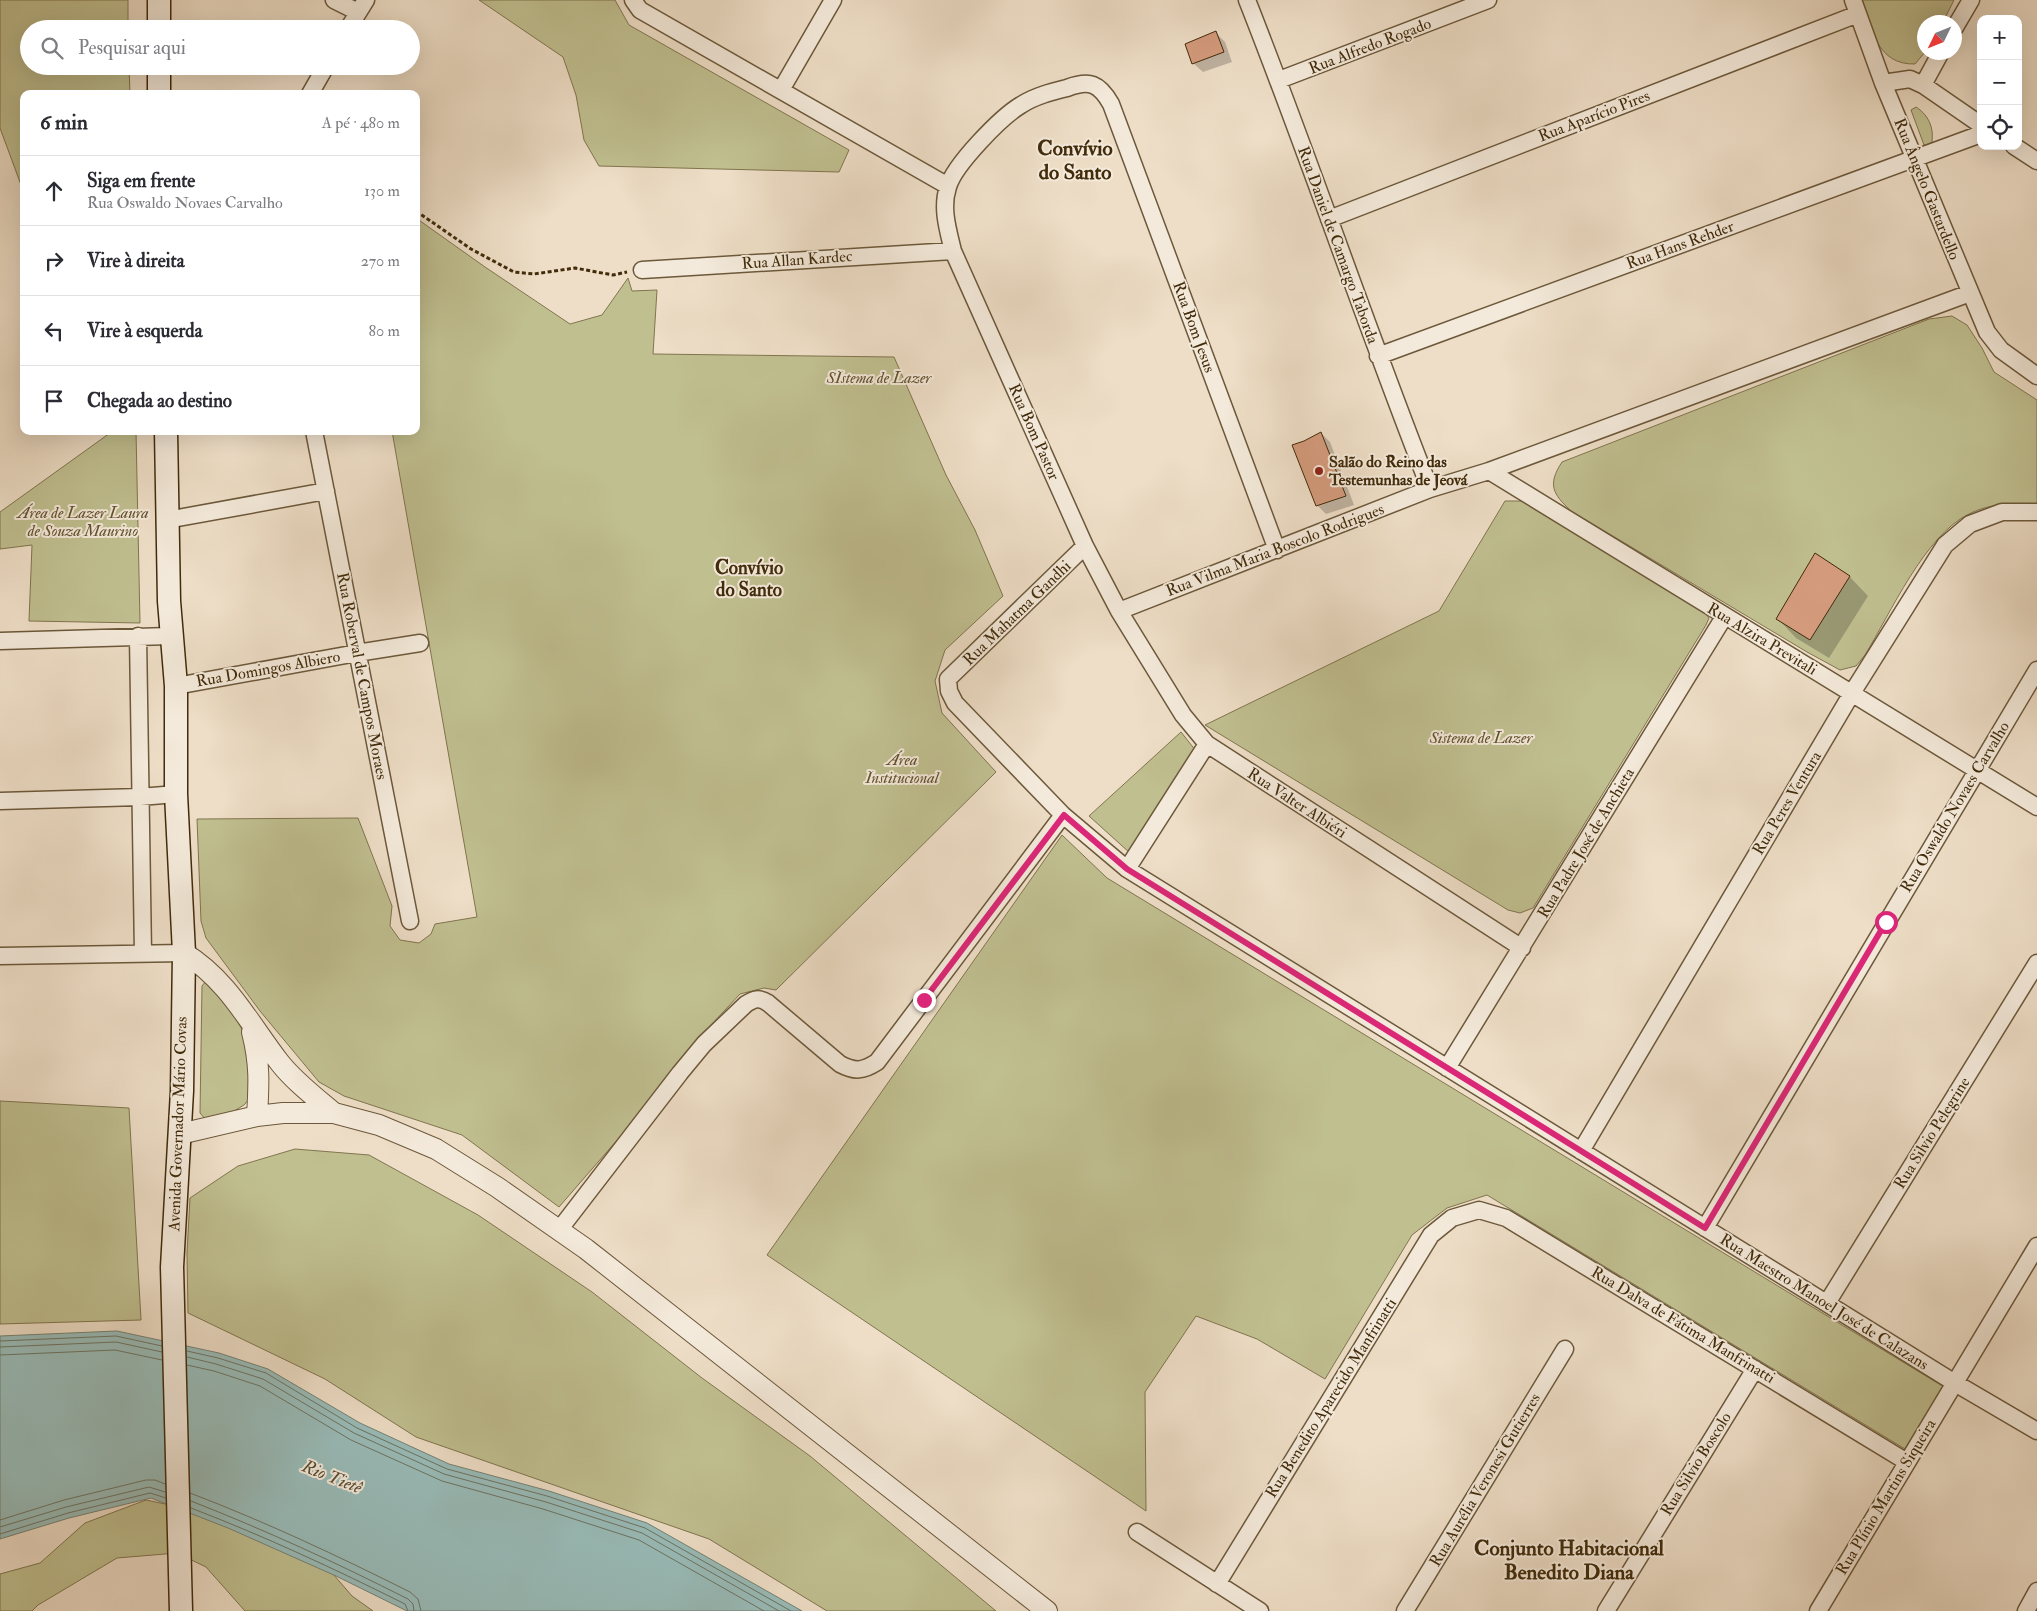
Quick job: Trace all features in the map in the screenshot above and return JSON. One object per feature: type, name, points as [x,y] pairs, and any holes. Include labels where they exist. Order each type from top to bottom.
[{"type":"main road","points":[[159,0],[159,20]]},
{"type":"main road","points":[[159,75],[160,90]]},
{"type":"main road","name":"Avenida Governador Mário Covas","points":[[166,435],[170,636],[176,686],[176,794],[184,953],[180,1134],[172,1267],[181,1611]]},
{"type":"street","points":[[334,0],[362,6],[353,20]]},
{"type":"street","points":[[633,0],[640,10],[948,186]]},
{"type":"street","points":[[781,90],[833,0]]},
{"type":"street","name":"Rua Daniel de Camargo Taborda","points":[[1248,0],[1279,80],[1378,356],[1430,489]]},
{"type":"street","name":"Rua Alfredo Rogado","points":[[1279,80],[1488,0]]},
{"type":"street","points":[[1962,15],[1971,0]]},
{"type":"street","name":"Rua Ângelo Gastardello","points":[[1856,7],[1883,83],[1987,332],[2001,350],[2020,366],[2037,376]]},
{"type":"street","name":"Rua Aparício Pires","points":[[1329,218],[1856,7]]},
{"type":"street","points":[[1922,85],[1936,60]]},
{"type":"street","points":[[312,90],[321,75]]},
{"type":"street","points":[[1883,83],[1910,79],[1977,122]]},
{"type":"street","name":"Rua Bom Jesus","points":[[948,186],[970,154],[998,122],[1020,105],[1044,94],[1080,84],[1093,85],[1102,92],[1112,104],[1276,550]]},
{"type":"street","name":"Rua Hans Rehder","points":[[1378,356],[1977,135]]},
{"type":"street","points":[[2021,150],[2037,160]]},
{"type":"street","name":"Rua Bom Pastor","points":[[948,186],[944,210],[953,251],[1085,546],[1119,611]]},
{"type":"street","name":"Rua Allan Kardec","points":[[642,270],[953,251]]},
{"type":"street","name":"Rua Vilma Maria Boscolo Rodrigues","points":[[1119,611],[1430,489],[1488,471],[1970,293]]},
{"type":"street","name":"Rua Roberval de Campos Moraes","points":[[315,435],[410,921]]},
{"type":"street","name":"Rua Alzira Previtali","points":[[1488,471],[2037,807]]},
{"type":"street","points":[[167,520],[326,491]]},
{"type":"street","name":"Rua Peres Ventura","points":[[1581,1151],[1852,693],[1945,545],[1970,524],[2002,512],[2037,512]]},
{"type":"street","name":"Rua Mahatma Gandhi","points":[[948,679],[1085,546]]},
{"type":"street","name":"Rua Valter Albiéri","points":[[1119,611],[1183,715],[1207,744],[1522,948]]},
{"type":"street","name":"Rua Padre José de Anchieta","points":[[1447,1068],[1724,617]]},
{"type":"street","points":[[138,636],[143,954]]},
{"type":"street","points":[[0,641],[170,636]]},
{"type":"street","name":"Rua Domingos Albiero","points":[[176,686],[358,652],[420,643]]},
{"type":"street","name":"Rua Oswaldo Novaes Carvalho","points":[[1705,1228],[2037,670]]},
{"type":"street","name":"Rua Maestro Manoel José de Calazans","points":[[948,679],[949,691],[955,703],[1064,815],[1127,869],[1955,1383],[2037,1431]]},
{"type":"street","points":[[1127,869],[1207,744]]},
{"type":"street","points":[[0,801],[140,798],[176,794]]},
{"type":"street","points":[[559,1230],[704,1044],[746,1004],[754,999],[761,999],[768,1003],[840,1064],[850,1070],[868,1068],[877,1062],[1064,815]]},
{"type":"street","points":[[0,956],[184,953],[201,964],[217,979],[249,1019],[280,1064],[302,1087],[334,1113]]},
{"type":"street","name":"Rua Silvio Pelegrine","points":[[1827,1303],[2037,964]]},
{"type":"street","points":[[249,1019],[258,1054],[260,1072],[257,1116]]},
{"type":"street","points":[[180,1134],[257,1116],[283,1113],[334,1113],[379,1125],[436,1149],[586,1248],[1047,1611]]},
{"type":"street","name":"Rua Dalva de Fátima Manfrinatti","points":[[1452,1218],[1479,1210],[1506,1218],[1908,1462]]},
{"type":"street","name":"Rua Benedito Aparecido Manfrinatti","points":[[1216,1584],[1431,1235],[1452,1218]]},
{"type":"street","name":"Rua Plínio Martins Siqueira","points":[[1818,1611],[2037,1246]]},
{"type":"street","name":"Rua Aurélia Veronesi Gutierres","points":[[1406,1611],[1565,1349]]},
{"type":"street","name":"Rua Silvio Boscolo","points":[[1606,1611],[1755,1369]]},
{"type":"street","points":[[1138,1532],[1260,1611]]},
{"type":"street","points":[[2026,1611],[2037,1591]]},
{"type":"path","points":[[420,214],[471,249],[514,272],[534,274],[575,268],[613,275],[642,270]]},
{"type":"green space","points":[[0,0],[128,0],[128,20],[20,20],[20,75],[129,75],[130,90],[20,90],[20,182],[0,128]]},
{"type":"green space","points":[[479,0],[615,0],[629,25],[849,150],[839,172],[599,166],[584,140],[576,95],[563,57]]},
{"type":"green space","points":[[1860,0],[1954,0],[1946,15],[1917,15],[1918,60],[1915,64],[1902,63],[1892,59],[1884,52],[1873,33]]},
{"type":"green space","points":[[1916,107],[1928,119],[1932,129],[1931,147],[1924,145],[1911,110]]},
{"type":"green space","points":[[420,221],[570,324],[602,315],[628,278],[632,291],[657,290],[653,354],[894,357],[946,475],[975,530],[1003,596],[945,650],[935,681],[942,713],[996,772],[776,990],[764,988],[740,994],[696,1041],[638,1116],[559,1207],[462,1135],[344,1096],[319,1082],[260,1011],[206,938],[201,921],[197,819],[358,818],[392,906],[390,926],[400,940],[419,943],[431,934],[435,924],[477,917],[393,435],[420,435]]},
{"type":"green space","points":[[1952,316],[1967,325],[1982,348],[1994,372],[2037,400],[2037,505],[2011,504],[1985,508],[1969,514],[1953,524],[1923,557],[1865,655],[1856,666],[1840,670],[1807,652],[1571,511],[1556,494],[1554,489],[1555,477],[1562,462],[1929,319]]},
{"type":"green space","name":"Área de Lazer Laura de Souza Maurino","points":[[107,435],[136,435],[140,623],[29,621],[32,545],[0,549],[0,512]]},
{"type":"green space","name":"Sistema de Lazer","points":[[1505,501],[1528,501],[1704,612],[1709,618],[1533,908],[1520,913],[1508,910],[1205,725],[1439,611]]},
{"type":"green space","points":[[1181,732],[1196,751],[1130,853],[1089,816]]},
{"type":"green space","points":[[1062,835],[1107,878],[1944,1387],[1905,1449],[1487,1195],[1447,1208],[1412,1235],[1325,1379],[1257,1339],[1196,1316],[1145,1392],[1146,1511],[767,1255]]},
{"type":"green space","points":[[206,981],[222,996],[243,1031],[251,1076],[250,1098],[244,1105],[219,1120],[206,1120],[200,1113],[202,986]]},
{"type":"green space","points":[[0,1101],[129,1108],[141,1320],[0,1324]]},
{"type":"green space","points":[[295,1149],[369,1155],[478,1215],[592,1292],[702,1378],[810,1456],[996,1611],[827,1611],[709,1539],[416,1437],[325,1379],[188,1313],[187,1253],[190,1198],[238,1166]]},
{"type":"green space","points":[[146,1500],[175,1506],[243,1501],[333,1574],[352,1596],[373,1611],[245,1611],[206,1567],[177,1553],[117,1558],[38,1605],[32,1611],[0,1611],[0,1574],[40,1563],[85,1523]]},
{"type":"water","name":"Rio Tietê","points":[[117,1331],[219,1353],[268,1369],[360,1423],[449,1464],[549,1491],[647,1523],[802,1611],[407,1611],[336,1576],[228,1528],[151,1498],[69,1518],[0,1539],[0,1336]]},
{"type":"building","points":[[1216,31],[1224,52],[1192,64],[1185,44]]},
{"type":"building","name":"Salão do Reino das Testemunhas de Jeová","points":[[1321,432],[1346,496],[1316,506],[1292,445]]},
{"type":"building","points":[[1815,553],[1850,576],[1810,640],[1776,619]]},
{"type":"place","name":"Salão do Reino das Testemunhas de Jeová","points":[[1319,471]]},
{"type":"district","name":"Convívio do Santo","points":[[1075,160]]},
{"type":"district","name":"Convívio do Santo","points":[[749,579]]},
{"type":"district","name":"Conjunto Habitacional Benedito Diana","points":[[1569,1560]]},
{"type":"route","points":[[924,1000],[1064,815],[1127,869],[1705,1228],[1886,922]]},
{"type":"park label","name":"SIstema de Lazer","points":[[879,378]]},
{"type":"park label","name":"Área Institucional","points":[[902,769]]}]
